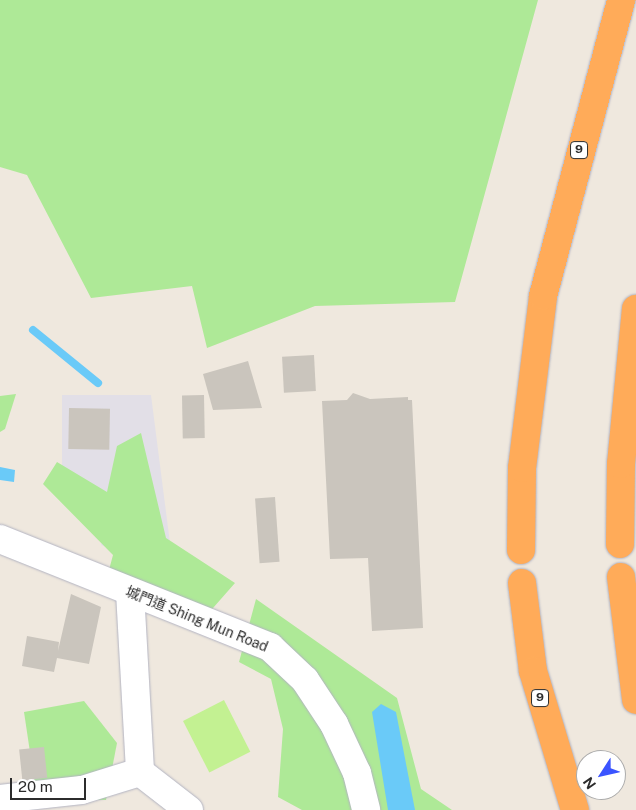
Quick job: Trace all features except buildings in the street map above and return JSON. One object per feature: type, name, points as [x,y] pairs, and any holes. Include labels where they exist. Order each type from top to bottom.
[{"type":"highway","name":"9","points":[[521,550],[522,468],[543,296],[621,0]]},
{"type":"highway","points":[[620,544],[621,464],[636,309]]},
{"type":"highway","points":[[621,577],[636,700]]},
{"type":"highway","name":"9","points":[[522,583],[533,671],[575,810]]},
{"type":"street","name":"城門道 Shing Mun Road","points":[[0,539],[130,592],[224,626],[270,647],[286,660],[305,680],[347,748],[358,773],[366,810]]},
{"type":"street","points":[[130,592],[140,772],[190,810]]},
{"type":"street","points":[[0,799],[82,790],[140,772]]},
{"type":"shaded area","points":[[62,395],[151,395],[171,551],[136,557],[101,545],[104,536],[62,498]]},
{"type":"green space","points":[[0,0],[538,0],[455,302],[315,306],[207,348],[192,286],[91,298],[27,175],[0,167]]},
{"type":"green space","points":[[16,394],[5,429],[0,432],[0,396]]},
{"type":"green space","points":[[141,433],[166,538],[235,583],[206,616],[109,570],[113,555],[43,484],[57,462],[107,492],[117,446]]},
{"type":"green space","points":[[256,599],[397,698],[421,789],[452,810],[302,810],[278,797],[283,729],[271,679],[239,662]]},
{"type":"green space","points":[[224,700],[250,752],[209,773],[183,721]]},
{"type":"green space","points":[[84,701],[117,743],[106,800],[37,799],[24,712]]},
{"type":"water","points":[[0,467],[15,470],[14,482],[0,480]]},
{"type":"water","points":[[381,704],[396,712],[415,810],[388,810],[372,712]]},
{"type":"waterway","points":[[33,330],[98,383]]}]
